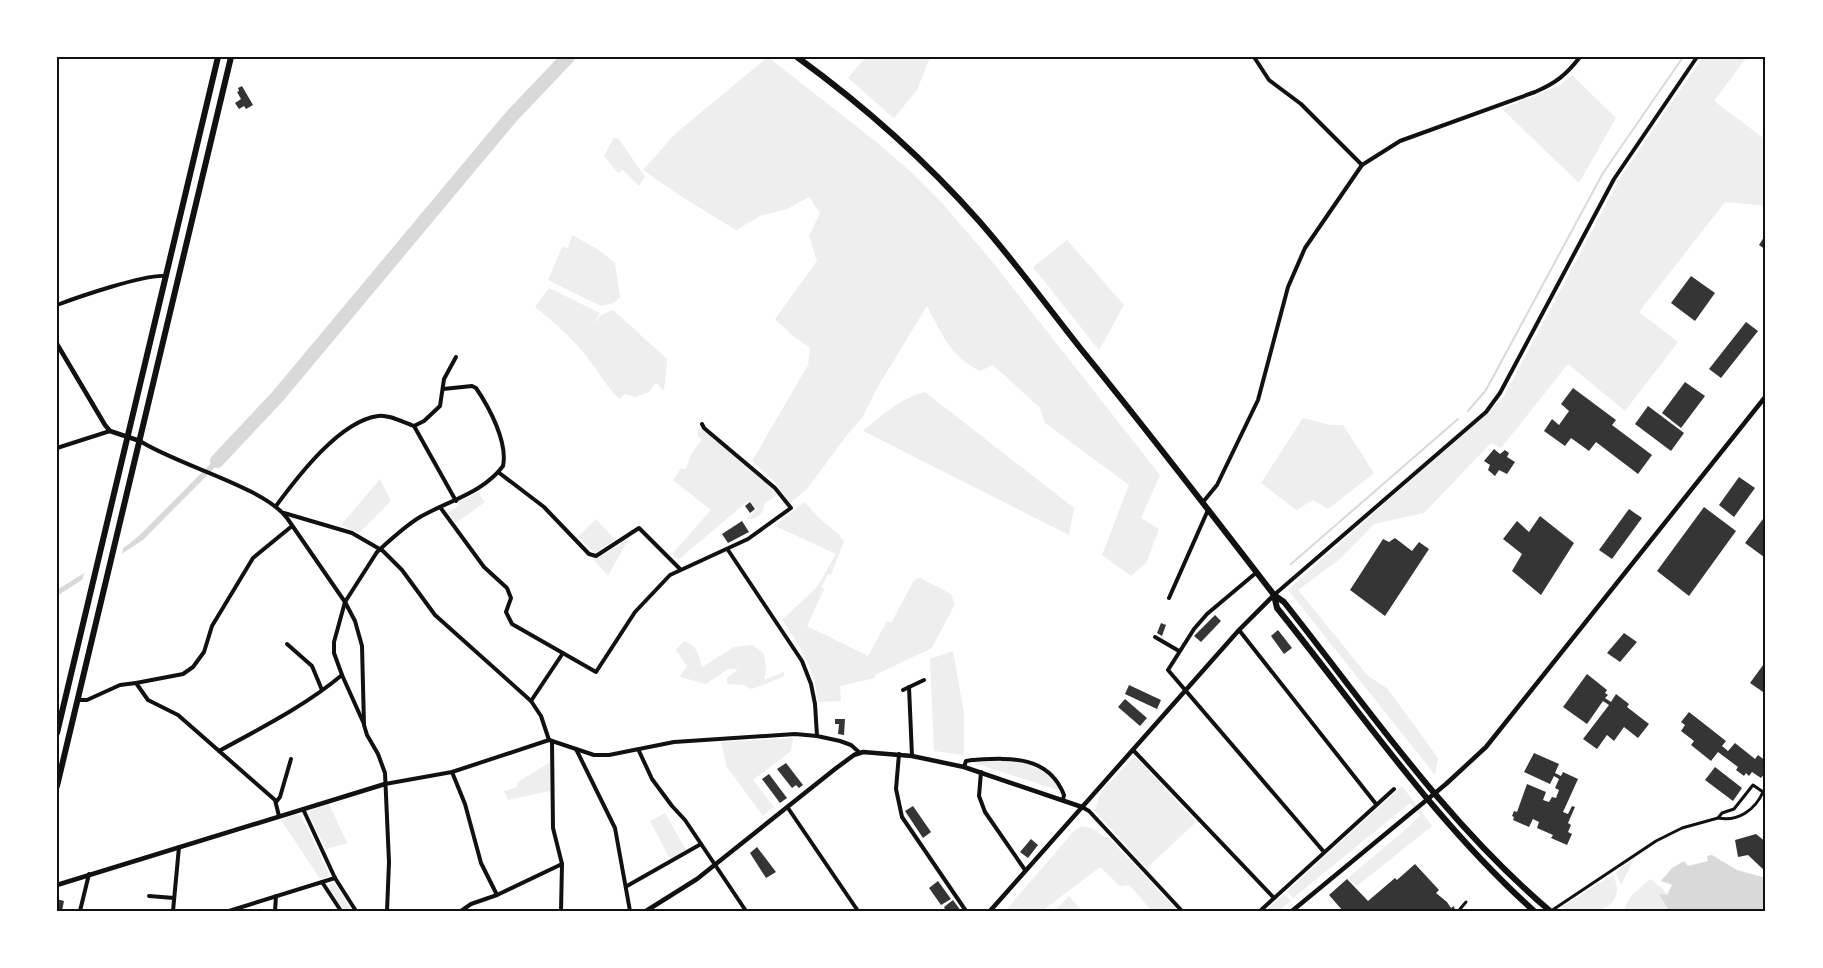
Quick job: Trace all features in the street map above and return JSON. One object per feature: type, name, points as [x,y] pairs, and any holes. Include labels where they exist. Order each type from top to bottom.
[{"type":"main road","points":[[57,733],[218,57]]},
{"type":"main road","points":[[57,786],[231,57]]},
{"type":"main road","points":[[797,57],[888,130],[945,185],[979,222],[1257,572],[1274,596],[1277,608],[1438,812],[1471,850],[1534,911]]},
{"type":"main road","points":[[1274,596],[1284,602],[1459,821],[1501,867],[1551,911]]},
{"type":"street","points":[[1254,57],[1269,80],[1300,104],[1362,165]]},
{"type":"street","points":[[1202,502],[1217,485],[1258,400],[1288,287],[1305,248],[1362,165],[1400,141],[1556,83],[1580,57]]},
{"type":"street","points":[[990,911],[1239,630],[1274,596],[1486,412],[1500,393],[1614,179],[1697,57]]},
{"type":"street","points":[[57,305],[136,281],[165,276]]},
{"type":"street","points":[[57,344],[98,417],[110,431],[140,441],[155,451],[276,506],[283,513],[345,602],[360,635],[364,725]]},
{"type":"street","points":[[414,426],[424,421],[440,406],[446,372],[456,357]]},
{"type":"street","points":[[387,911],[389,862],[385,784],[381,761],[367,735],[342,675],[334,653],[334,642],[345,602],[380,549],[420,518],[483,485],[503,466],[504,452],[494,420],[476,388],[472,386],[443,389]]},
{"type":"street","points":[[1292,911],[1471,762],[1500,730],[1766,396]]},
{"type":"street","points":[[276,506],[328,444],[349,427],[380,415],[414,426],[456,501]]},
{"type":"street","points":[[440,507],[484,567],[507,588],[511,598],[506,606],[506,612],[512,624],[592,672],[597,671],[641,604],[670,575],[748,539],[791,508],[776,488],[702,424]]},
{"type":"street","points":[[57,448],[110,431]]},
{"type":"street","points":[[498,472],[544,507],[589,554],[596,556],[639,528],[680,569]]},
{"type":"street","points":[[1169,598],[1208,510]]},
{"type":"street","points":[[283,513],[352,533],[380,549],[402,570],[435,615],[531,701],[541,716],[551,741],[554,828],[562,864],[561,911]]},
{"type":"street","points":[[78,699],[87,700],[120,685],[183,674],[193,667],[204,652],[212,626],[253,558],[292,526]]},
{"type":"street","points":[[728,550],[802,662],[811,684],[815,704],[816,736]]},
{"type":"street","points":[[1257,572],[1208,614],[1179,651],[1168,670],[1324,852]]},
{"type":"street","points":[[1239,630],[1376,804]]},
{"type":"street","points":[[1155,637],[1179,651]]},
{"type":"street","points":[[286,644],[312,666],[322,690]]},
{"type":"street","points":[[531,701],[563,653]]},
{"type":"street","points":[[219,751],[280,718],[342,675]]},
{"type":"street","points":[[903,690],[924,680]]},
{"type":"street","points":[[136,683],[148,700],[178,715],[276,802],[279,816]]},
{"type":"street","points":[[909,687],[912,756]]},
{"type":"street","points":[[57,885],[385,784],[452,772],[551,741],[594,755],[609,755],[674,742],[785,735],[816,736],[850,745],[860,753]]},
{"type":"street","points":[[576,749],[615,828],[630,911]]},
{"type":"street","points":[[639,750],[652,779],[702,844],[746,911]]},
{"type":"street","points":[[1133,750],[1274,898]]},
{"type":"street","points":[[646,911],[682,890],[835,769],[860,753],[868,751],[912,756],[964,767],[1082,807],[1089,811],[1182,911]]},
{"type":"street","points":[[898,754],[896,789],[902,817],[966,911]]},
{"type":"street","points":[[276,802],[280,797],[291,759]]},
{"type":"street","points":[[964,767],[966,761],[972,760],[1023,760],[1055,778],[1064,795],[1063,799]]},
{"type":"street","points":[[452,772],[465,804],[481,863],[498,895]]},
{"type":"street","points":[[981,772],[979,796],[985,812],[1025,870]]},
{"type":"street","points":[[1718,818],[1722,813],[1734,809],[1753,785],[1762,792]]},
{"type":"street","points":[[1551,911],[1656,841],[1682,828],[1718,818],[1742,816],[1751,810],[1766,788]]},
{"type":"street","points":[[1260,911],[1394,789]]},
{"type":"street","points":[[303,808],[335,878],[356,911]]},
{"type":"street","points":[[788,808],[858,911]]},
{"type":"street","points":[[627,886],[702,844]]},
{"type":"street","points":[[173,911],[179,847]]},
{"type":"street","points":[[461,911],[471,904],[498,895],[562,864]]},
{"type":"street","points":[[80,911],[89,874]]},
{"type":"street","points":[[229,911],[335,878]]},
{"type":"street","points":[[322,882],[340,911]]},
{"type":"street","points":[[149,896],[174,898]]},
{"type":"street","points":[[275,911],[276,896]]},
{"type":"street","points":[[1461,911],[1460,909],[1466,902]]},
{"type":"shaded area","points":[[768,57],[875,141],[943,204],[990,259],[1160,475],[1141,518],[1159,529],[1146,563],[1131,576],[1102,555],[1129,485],[1045,423],[1040,408],[993,365],[980,371],[961,358],[942,335],[927,306],[877,388],[862,418],[807,489],[790,503],[776,483],[752,461],[808,365],[810,348],[775,319],[817,261],[809,236],[820,213],[809,197],[787,209],[760,216],[736,230],[643,170],[676,133]]},
{"type":"shaded area","points":[[866,57],[930,57],[917,90],[894,118],[848,78]]},
{"type":"shaded area","points":[[1703,57],[1747,57],[1714,101],[1766,140],[1766,206],[1725,202],[1639,312],[1678,342],[1625,411],[1568,364],[1501,448],[1491,443],[1424,513],[1374,524],[1340,559],[1298,590],[1368,676],[1387,688],[1438,758],[1435,775],[1288,590],[1503,398],[1622,175]]},
{"type":"shaded area","points":[[1572,75],[1616,118],[1579,183],[1502,109],[1559,86]]},
{"type":"shaded area","points":[[614,137],[619,139],[645,177],[639,186],[623,170],[618,173],[604,156]]},
{"type":"shaded area","points":[[572,235],[599,250],[615,263],[620,297],[614,303],[601,306],[548,280],[562,247],[568,248]]},
{"type":"shaded area","points":[[1067,240],[1124,305],[1099,350],[1033,267]]},
{"type":"shaded area","points":[[549,288],[600,313],[593,324],[601,315],[613,310],[667,359],[664,391],[656,383],[649,392],[635,397],[625,394],[619,399],[578,346],[535,307]]},
{"type":"shaded area","points":[[925,392],[1074,508],[1069,535],[863,431],[900,403]]},
{"type":"shaded area","points":[[1303,418],[1331,425],[1343,425],[1374,473],[1328,509],[1313,500],[1296,510],[1261,483]]},
{"type":"shaded area","points":[[699,428],[770,486],[777,495],[765,503],[759,516],[746,519],[757,509],[749,500],[678,560],[672,554],[711,510],[673,480],[681,468],[686,469],[691,454],[702,440],[697,434]]},
{"type":"shaded area","points":[[227,447],[231,451],[143,540],[57,596],[57,590],[140,535]]},
{"type":"shaded area","points":[[380,479],[391,501],[359,533],[341,525]]},
{"type":"shaded area","points":[[478,492],[485,502],[456,523],[448,512],[459,506],[458,503]]},
{"type":"shaded area","points":[[804,502],[844,541],[831,575],[828,574],[821,587],[824,589],[807,626],[868,656],[887,621],[891,623],[917,578],[951,594],[955,604],[932,648],[875,675],[875,678],[840,686],[841,701],[818,702],[806,658],[782,620],[817,587],[836,554],[775,526]]},
{"type":"shaded area","points":[[596,519],[615,540],[595,553],[578,537]]},
{"type":"shaded area","points":[[627,539],[608,576],[593,559],[600,557]]},
{"type":"shaded area","points":[[684,641],[697,651],[702,667],[734,647],[753,645],[764,654],[766,671],[764,680],[784,672],[784,676],[751,689],[744,685],[727,684],[727,678],[738,669],[728,669],[706,684],[680,677],[687,666],[676,650]]},
{"type":"shaded area","points":[[953,651],[964,714],[964,755],[934,751],[930,659]]},
{"type":"shaded area","points":[[793,738],[791,751],[753,780],[774,807],[763,816],[727,767],[721,742]]},
{"type":"shaded area","points":[[1132,758],[1136,758],[1196,822],[1147,868],[1095,811],[1100,794]]},
{"type":"shaded area","points":[[1014,760],[1041,771],[1053,779],[1061,791],[971,762]]},
{"type":"shaded area","points":[[550,762],[550,791],[508,800],[504,791],[517,787],[518,782]]},
{"type":"shaded area","points":[[1402,786],[1432,826],[1357,886],[1348,878],[1420,815],[1410,803],[1293,898],[1287,891]]},
{"type":"shaded area","points":[[329,804],[347,843],[326,849],[309,815],[311,810]]},
{"type":"shaded area","points":[[665,813],[686,850],[670,859],[650,821]]},
{"type":"shaded area","points":[[297,814],[301,816],[329,873],[327,877],[320,879],[281,820]]},
{"type":"shaded area","points":[[1082,826],[1094,829],[1104,837],[1108,837],[1178,911],[1152,911],[1129,885],[1120,886],[1100,867],[1042,911],[1005,911],[1075,830]]},
{"type":"shaded area","points":[[1712,855],[1737,870],[1766,878],[1766,911],[1669,910],[1659,894],[1667,895],[1672,885],[1661,881],[1672,868],[1684,861],[1688,866],[1708,861],[1707,856]]},
{"type":"shaded area","points":[[1633,859],[1633,861],[1621,885],[1616,872]]},
{"type":"shaded area","points":[[1613,875],[1617,887],[1616,896],[1611,903],[1594,911],[1583,912],[1562,907]]},
{"type":"shaded area","points":[[1650,879],[1667,895],[1660,894],[1736,911],[1623,911],[1631,896]]},
{"type":"shaded area","points":[[330,883],[335,884],[352,911],[344,911],[329,888]]},
{"type":"shaded area","points":[[1284,894],[1291,901],[1278,911],[1265,911]]},
{"type":"shaded area","points":[[1069,896],[1082,911],[1054,911]]},
{"type":"pier","points":[[124,544],[121,559],[81,585],[85,569]]},
{"type":"building","points":[[242,86],[253,105],[246,109],[244,106],[239,109],[235,103],[241,99],[237,92]]},
{"type":"building","points":[[1766,234],[1766,250],[1759,245]]},
{"type":"building","points":[[1691,276],[1715,293],[1695,321],[1671,303]]},
{"type":"building","points":[[1746,322],[1758,331],[1721,378],[1709,369]]},
{"type":"building","points":[[1685,382],[1705,396],[1681,428],[1662,413]]},
{"type":"building","points":[[1573,388],[1616,420],[1612,425],[1652,455],[1638,474],[1596,442],[1589,451],[1571,438],[1565,446],[1544,431],[1552,419],[1559,425],[1569,411],[1561,404]]},
{"type":"building","points":[[1648,406],[1684,433],[1671,451],[1635,424]]},
{"type":"building","points":[[1494,449],[1500,454],[1505,450],[1509,453],[1507,457],[1515,462],[1507,474],[1499,470],[1495,476],[1488,470],[1490,465],[1484,461]]},
{"type":"building","points":[[1739,477],[1755,488],[1734,517],[1719,505]]},
{"type":"building","points":[[750,502],[755,509],[750,513],[745,506]]},
{"type":"building","points":[[1704,507],[1736,531],[1689,596],[1657,571]]},
{"type":"building","points":[[1629,509],[1642,518],[1612,559],[1599,550]]},
{"type":"building","points":[[1766,515],[1766,555],[1764,557],[1745,543]]},
{"type":"building","points":[[1540,516],[1574,543],[1541,595],[1512,571],[1522,554],[1503,539],[1517,521],[1529,532]]},
{"type":"building","points":[[742,521],[749,532],[728,543],[722,534]]},
{"type":"building","points":[[1395,538],[1412,551],[1419,542],[1429,549],[1385,616],[1350,590],[1383,539],[1389,542]]},
{"type":"building","points":[[1215,615],[1221,621],[1201,642],[1194,636]]},
{"type":"building","points":[[1161,623],[1166,625],[1162,636],[1157,633]]},
{"type":"building","points":[[1278,630],[1292,648],[1284,654],[1271,636]]},
{"type":"building","points":[[1624,633],[1637,642],[1620,662],[1607,653]]},
{"type":"building","points":[[1766,661],[1766,694],[1750,683]]},
{"type":"building","points":[[1587,674],[1607,690],[1605,693],[1608,695],[1605,698],[1611,702],[1616,694],[1629,704],[1627,707],[1649,724],[1638,738],[1624,727],[1614,741],[1607,735],[1597,749],[1583,739],[1609,705],[1603,701],[1587,724],[1563,707]]},
{"type":"building","points":[[1129,685],[1161,700],[1157,709],[1125,694]]},
{"type":"building","points":[[1125,699],[1147,718],[1140,726],[1118,707]]},
{"type":"building","points":[[1689,712],[1726,741],[1722,746],[1728,751],[1735,743],[1755,759],[1758,755],[1766,761],[1766,772],[1761,778],[1752,772],[1749,776],[1746,773],[1744,776],[1736,770],[1738,767],[1718,752],[1711,761],[1691,745],[1694,741],[1681,731],[1685,725],[1681,722]]},
{"type":"building","points":[[835,719],[845,719],[844,735],[838,734],[839,724],[835,724]]},
{"type":"building","points":[[1534,753],[1559,764],[1555,773],[1561,776],[1563,772],[1578,779],[1563,812],[1568,814],[1572,806],[1575,807],[1568,823],[1571,825],[1568,832],[1572,834],[1567,845],[1537,828],[1539,822],[1533,819],[1529,827],[1513,820],[1512,816],[1514,811],[1517,812],[1527,784],[1546,792],[1543,800],[1549,802],[1552,797],[1556,798],[1559,790],[1555,788],[1559,779],[1554,776],[1550,784],[1524,772]]},
{"type":"building","points":[[786,763],[803,785],[799,788],[796,785],[792,788],[777,769]]},
{"type":"building","points":[[1715,767],[1742,788],[1733,801],[1705,780]]},
{"type":"building","points":[[769,774],[787,798],[780,803],[762,779]]},
{"type":"building","points":[[913,806],[931,832],[923,838],[905,811]]},
{"type":"building","points":[[1756,834],[1766,842],[1766,872],[1748,855],[1738,857],[1735,840]]},
{"type":"building","points":[[1031,839],[1038,845],[1028,858],[1020,852]]},
{"type":"building","points":[[757,847],[776,872],[766,878],[750,853]]},
{"type":"building","points":[[1415,864],[1439,890],[1436,893],[1451,908],[1454,906],[1455,911],[1343,911],[1329,895],[1347,879],[1368,901]]},
{"type":"building","points":[[938,881],[951,899],[941,905],[929,888]]},
{"type":"building","points":[[57,899],[64,901],[62,911],[57,911]]},
{"type":"building","points":[[953,900],[961,911],[946,911],[944,907]]},
{"type":"waterway","points":[[217,461],[278,396],[511,117],[568,57]]},
{"type":"waterway","points":[[1468,411],[1486,390],[1603,173],[1683,57]]},
{"type":"waterway","points":[[1291,564],[1458,419]]}]
